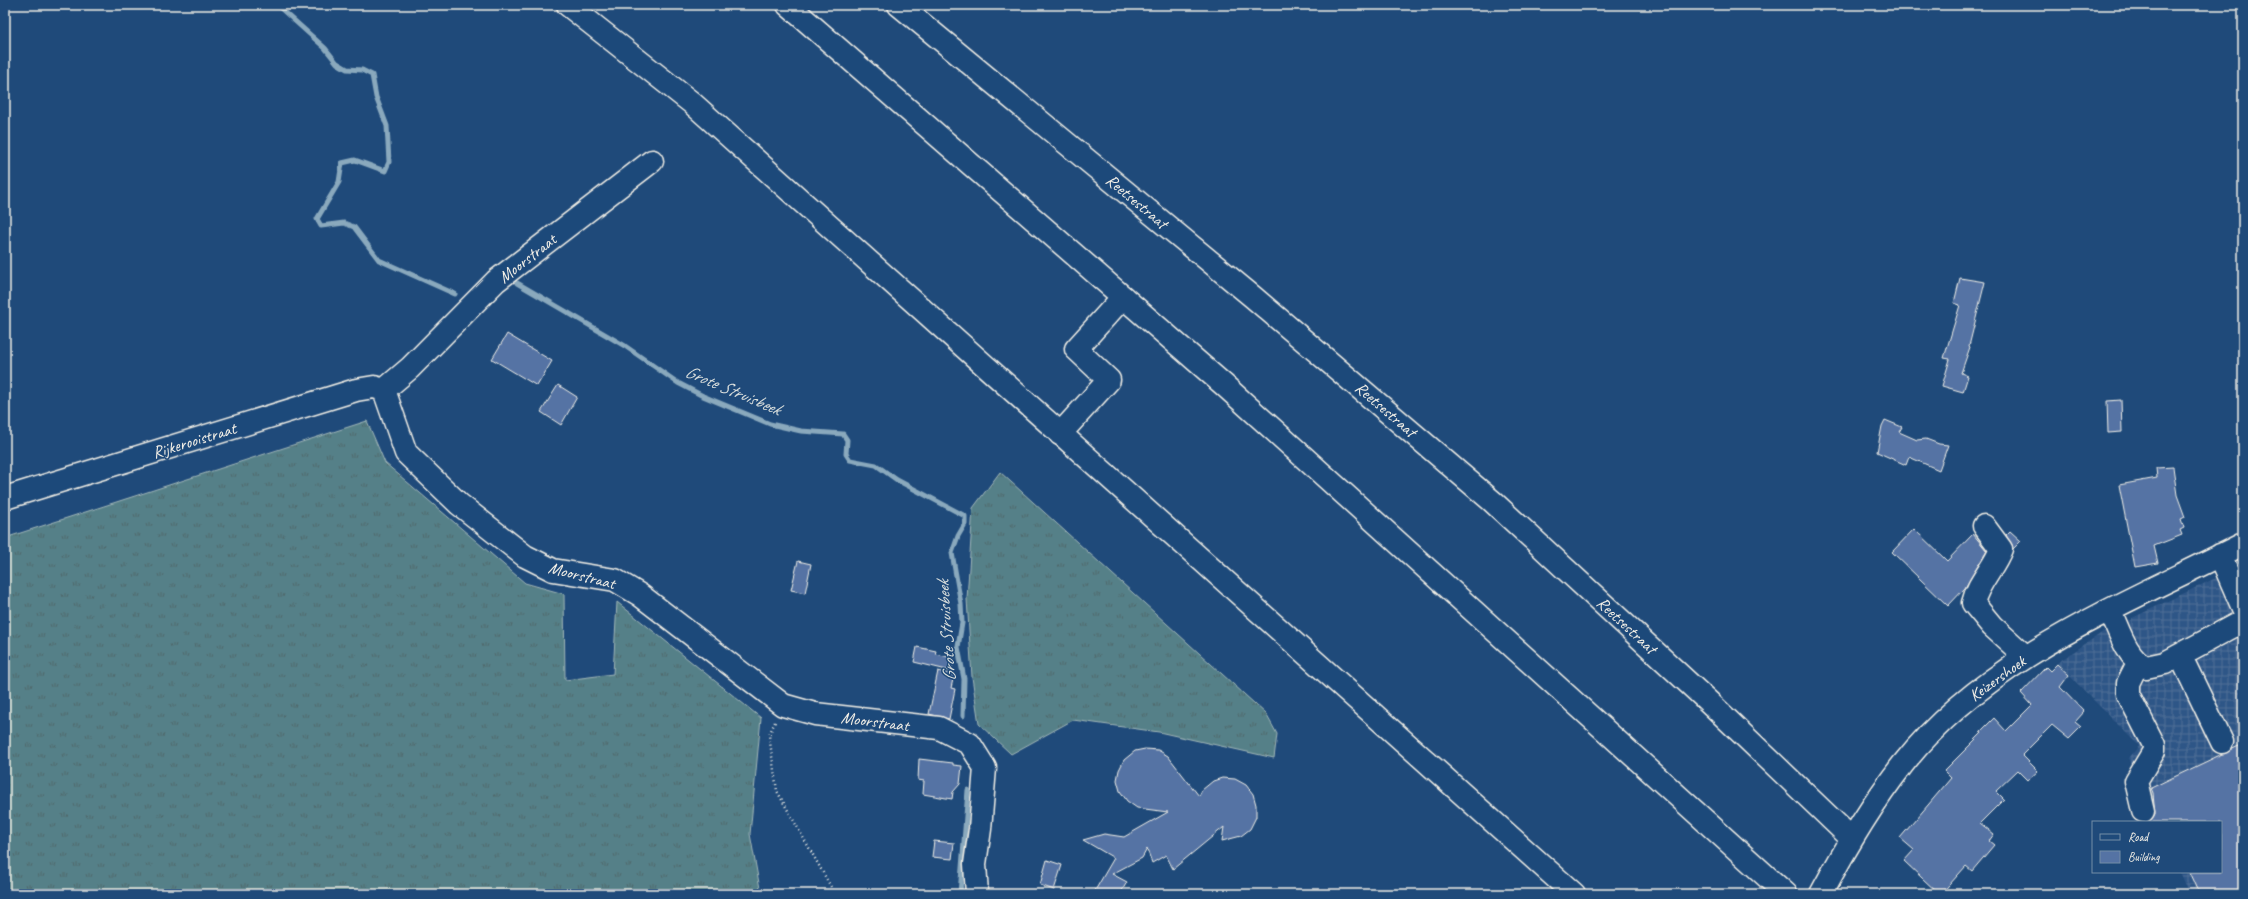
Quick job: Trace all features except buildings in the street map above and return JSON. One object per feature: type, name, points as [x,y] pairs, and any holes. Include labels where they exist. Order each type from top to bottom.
[{"type":"main road","points":[[568,5],[692,103],[1574,894]]},
{"type":"main road","points":[[788,5],[1236,396],[1784,892]]},
{"type":"main road","name":"Reetsestraat","points":[[899,5],[1260,302],[1486,496],[1705,698],[1851,838]]},
{"type":"main road","name":"Moorstraat","points":[[652,161],[496,281],[410,368],[384,390],[406,453],[459,504],[519,551],[553,570],[615,580],[640,595],[782,705],[815,714],[939,728],[970,744],[984,768],[980,829],[975,864],[977,894]]},
{"type":"main road","points":[[1060,434],[1109,380],[1076,349],[1123,297]]},
{"type":"main road","name":"Rijkerooistraat","points":[[5,498],[356,390],[374,387],[384,390]]},
{"type":"main road","points":[[1984,526],[2001,549],[1998,558],[1982,580],[1973,603],[1992,626],[2026,657]]},
{"type":"main road","name":"Keizershoek","points":[[1820,894],[1851,838],[1904,763],[1928,736],[1968,698],[2026,657],[2110,611],[2243,544]]},
{"type":"main road","points":[[2220,555],[2243,608]]},
{"type":"main road","points":[[2110,611],[2132,656],[2138,663],[2151,668],[2180,655],[2243,621]]},
{"type":"main road","points":[[2180,655],[2222,742]]},
{"type":"main road","points":[[2138,663],[2128,683],[2128,694],[2154,745],[2151,759],[2136,781],[2143,811]]},
{"type":"path","points":[[782,705],[769,735],[777,791],[835,894]]},
{"type":"shaded area","points":[[2243,565],[2243,894],[2190,894],[2180,873],[2222,873],[2222,821],[2158,821],[2129,758],[2139,746],[2057,663],[2103,632]]},
{"type":"green space","points":[[367,421],[385,463],[525,583],[564,594],[565,680],[613,674],[617,602],[761,718],[750,834],[761,894],[5,894],[5,538]]},
{"type":"green space","points":[[1000,472],[1266,714],[1277,734],[1274,758],[1159,732],[1073,720],[1011,754],[979,724],[972,677],[967,599],[973,508]]},
{"type":"waterway","name":"Grote Struisbeek","points":[[277,5],[325,48],[337,63],[347,69],[362,70],[372,75],[376,97],[387,126],[389,162],[385,171],[355,160],[342,163],[339,182],[317,219],[321,226],[344,223],[354,227],[379,260],[455,294]]},
{"type":"waterway","name":"Grote Struisbeek","points":[[517,283],[625,346],[678,383],[703,396],[770,424],[801,431],[843,434],[847,440],[846,454],[850,460],[876,465],[897,480],[965,516],[965,524],[958,536],[952,553],[961,604],[962,623],[958,647],[964,679],[963,716]]},
{"type":"waterway","name":"Grote Struisbeek","points":[[960,894],[968,790]]}]
